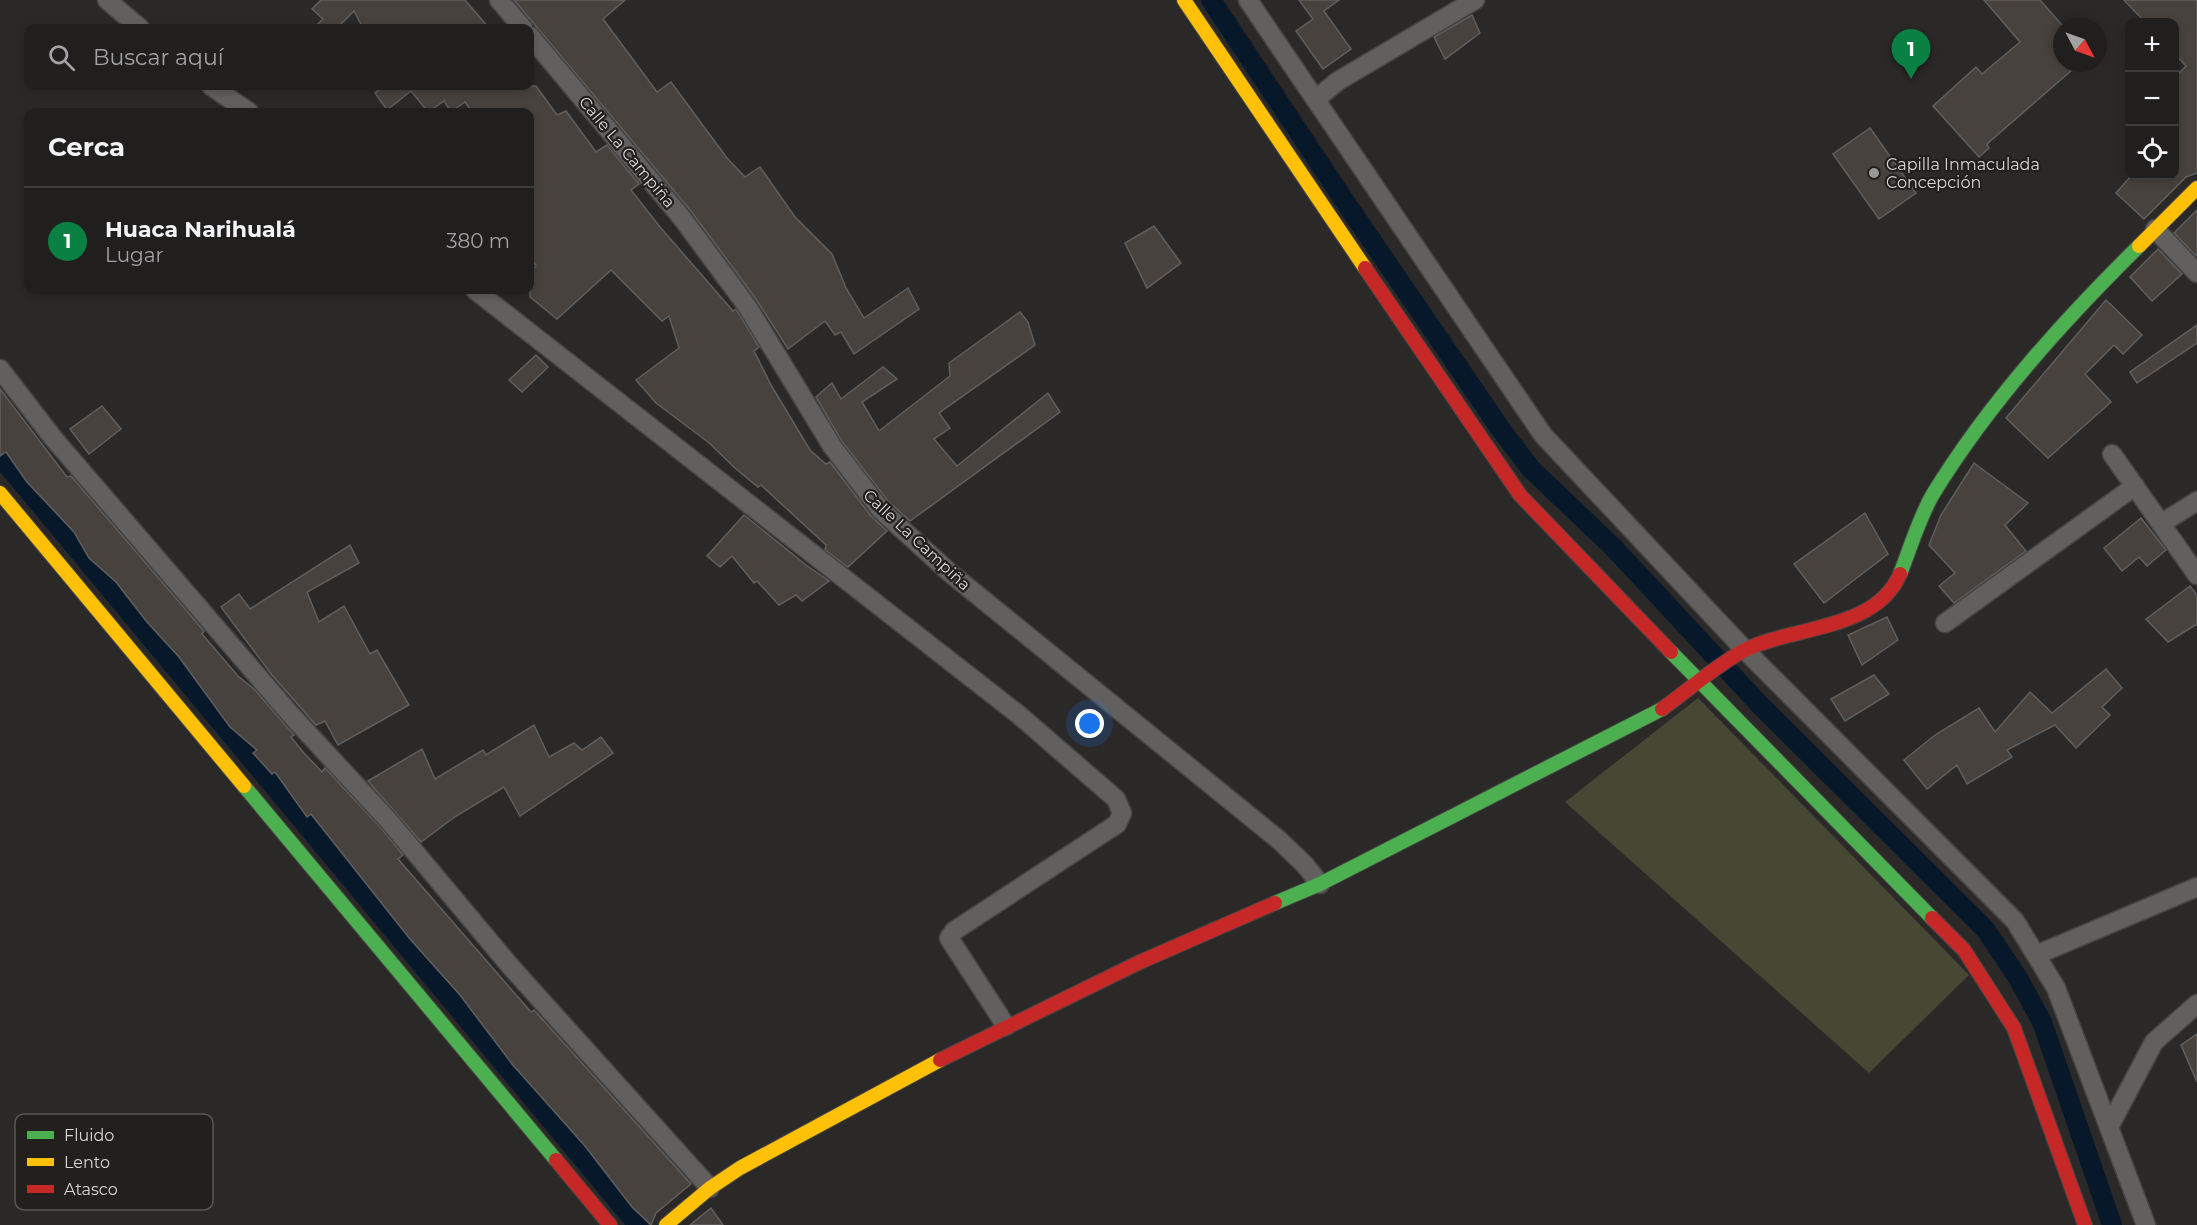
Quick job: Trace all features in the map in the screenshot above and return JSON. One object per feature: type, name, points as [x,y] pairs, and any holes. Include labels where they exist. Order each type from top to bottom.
[{"type":"street","points":[[107,0],[135,24]]},
{"type":"street","points":[[499,0],[520,24]]},
{"type":"street","points":[[1184,0],[1502,471],[1574,554],[1704,679],[1964,950],[2014,1028],[2085,1225]]},
{"type":"street","points":[[1248,0],[1543,435],[1737,655],[2016,921],[2056,988],[2146,1225]]},
{"type":"street","points":[[1316,99],[1338,81],[1475,0]]},
{"type":"street","name":"Calle La Campiña","points":[[534,41],[682,218],[747,306],[832,446],[880,509],[967,587],[1279,840],[1305,865],[1320,884]]},
{"type":"street","points":[[217,90],[243,108]]},
{"type":"street","points":[[666,1225],[710,1188],[741,1168],[877,1092],[1006,1026],[1140,962],[1320,884],[1655,714],[1737,655],[1873,608],[1889,596],[1895,586],[1925,507],[1939,483],[1993,409],[2078,306],[2197,188]]},
{"type":"street","points":[[2155,229],[2197,273]]},
{"type":"street","points":[[480,294],[1000,700],[1116,799],[1122,813],[1117,824],[954,931],[949,938],[1006,1026]]},
{"type":"street","points":[[0,369],[54,439],[291,715],[388,821],[511,967],[710,1188]]},
{"type":"street","points":[[2112,454],[2197,575]]},
{"type":"street","points":[[1945,623],[2135,486]]},
{"type":"street","points":[[0,493],[610,1225]]},
{"type":"street","points":[[2162,523],[2197,501]]},
{"type":"street","points":[[2036,955],[2197,887]]},
{"type":"street","points":[[2109,1127],[2154,1042],[2197,1004]]},
{"type":"green space","points":[[1698,698],[1969,975],[1869,1073],[1565,802]]},
{"type":"building","points":[[321,0],[465,0],[486,24],[361,24],[354,11],[341,24],[318,24],[323,19],[312,9]]},
{"type":"building","points":[[514,0],[625,0],[603,19],[657,92],[671,82],[727,158],[745,177],[760,167],[795,217],[832,254],[846,288],[864,318],[908,288],[919,309],[854,354],[841,332],[835,335],[825,321],[788,349],[756,299],[691,211]]},
{"type":"building","points":[[1299,0],[1339,0],[1324,11],[1351,49],[1323,69],[1296,31],[1313,19]]},
{"type":"building","points":[[1984,0],[2040,0],[2056,18],[2053,18],[2053,72],[2070,72],[1987,144],[1989,148],[1979,157],[1933,106],[1976,67],[1982,74],[2020,42]]},
{"type":"building","points":[[2124,0],[2197,0],[2197,173],[2186,177],[2144,219],[2116,193],[2127,180],[2179,180],[2179,73],[2186,66],[2179,58],[2179,18],[2141,18]]},
{"type":"building","points":[[1472,15],[1480,33],[1445,59],[1434,37]]},
{"type":"building","points":[[536,86],[557,115],[566,111],[596,152],[607,145],[639,184],[631,190],[660,227],[733,311],[736,309],[738,312],[759,347],[754,351],[771,385],[810,450],[826,464],[830,462],[871,516],[887,531],[848,567],[825,550],[826,545],[761,485],[758,487],[708,442],[656,403],[636,380],[679,348],[669,316],[662,321],[611,270],[557,319],[530,297],[530,294],[534,294],[534,268],[536,266],[534,263],[534,108],[469,108],[465,102],[457,108],[448,108],[444,101],[434,108],[425,108],[411,91],[390,108],[386,108],[375,93],[379,90],[534,90]]},
{"type":"building","name":"Capilla Inmaculada Concepción","points":[[1870,128],[1916,193],[1879,219],[1833,154]]},
{"type":"building","points":[[2197,210],[2197,255],[2196,256],[2174,233]]},
{"type":"building","points":[[1154,226],[1181,263],[1147,288],[1125,243]]},
{"type":"building","points":[[2158,249],[2182,274],[2152,301],[2130,277]]},
{"type":"building","points":[[2106,300],[2142,335],[2123,354],[2114,345],[2085,374],[2111,402],[2048,458],[2006,418]]},
{"type":"building","points":[[1020,312],[1028,322],[1035,345],[939,413],[950,428],[934,439],[957,466],[1048,393],[1060,412],[910,521],[888,501],[841,440],[816,397],[832,383],[841,399],[883,367],[897,379],[862,402],[879,431],[950,376],[949,363]]},
{"type":"building","points":[[2197,325],[2197,343],[2137,383],[2130,372]]},
{"type":"building","points":[[536,355],[548,367],[522,392],[509,380]]},
{"type":"building","points":[[0,389],[67,477],[71,476],[204,631],[202,634],[238,676],[255,690],[294,735],[291,737],[303,752],[322,772],[325,768],[381,828],[403,855],[398,859],[531,1012],[534,1010],[691,1184],[656,1213],[651,1225],[632,1207],[585,1146],[512,1064],[460,995],[410,939],[311,814],[307,817],[275,772],[272,774],[253,753],[257,750],[230,727],[179,657],[147,622],[116,582],[89,558],[74,532],[27,482],[6,452],[0,456]]},
{"type":"building","points":[[102,406],[121,429],[89,454],[70,429]]},
{"type":"building","points":[[1974,463],[2028,503],[2005,525],[2026,551],[1954,603],[1939,586],[1955,573],[1929,545],[1941,515]]},
{"type":"building","points":[[1865,513],[1888,554],[1824,603],[1794,564]]},
{"type":"building","points":[[744,515],[829,581],[802,601],[796,595],[779,605],[757,581],[754,583],[732,556],[720,567],[707,556]]},
{"type":"building","points":[[2141,518],[2166,550],[2147,566],[2139,557],[2122,571],[2104,548]]},
{"type":"building","points":[[350,545],[359,563],[307,592],[319,622],[344,606],[370,654],[377,650],[409,705],[338,745],[325,721],[316,725],[272,675],[221,607],[239,594],[250,609]]},
{"type":"building","points":[[2190,586],[2197,595],[2197,624],[2168,642],[2146,619]]},
{"type":"building","points":[[1887,617],[1898,640],[1862,665],[1848,635]]},
{"type":"building","points":[[2106,669],[2122,688],[2102,707],[2110,715],[2076,748],[2055,725],[2007,750],[2012,757],[1967,784],[1957,765],[1927,789],[1904,760],[1935,735],[1979,708],[1995,732],[2030,692],[2052,713]]},
{"type":"building","points":[[1874,675],[1889,694],[1845,721],[1831,699]]},
{"type":"building","points":[[534,725],[549,757],[574,743],[582,750],[601,737],[613,753],[520,816],[504,787],[456,816],[421,842],[368,781],[422,749],[435,779],[483,750],[486,755]]},
{"type":"building","points":[[2197,1034],[2197,1082],[2181,1045]]},
{"type":"building","points":[[711,1208],[723,1225],[690,1225]]},
{"type":"waterway","points":[[1211,0],[1350,209],[1502,431],[1531,469],[1613,547],[1760,705],[1985,929],[2018,978],[2042,1022],[2112,1225]]},
{"type":"waterway","points":[[0,456],[638,1225]]},
{"type":"traffic: fast","points":[[1900,574],[1928,503],[1978,427],[2055,333],[2139,246]]},
{"type":"traffic: fast","points":[[1671,652],[1932,918]]},
{"type":"traffic: fast","points":[[1275,903],[1320,884],[1662,709]]},
{"type":"traffic: fast","points":[[244,786],[556,1160]]},
{"type":"traffic: slow","points":[[1184,0],[1365,268]]},
{"type":"traffic: slow","points":[[2139,246],[2197,188]]},
{"type":"traffic: slow","points":[[0,493],[244,786]]},
{"type":"traffic: slow","points":[[666,1225],[710,1188],[740,1168],[940,1060]]},
{"type":"traffic: jam","points":[[1365,268],[1520,495],[1671,652]]},
{"type":"traffic: jam","points":[[1662,709],[1713,670],[1745,650],[1764,642],[1853,617],[1872,607],[1888,593],[1900,574]]},
{"type":"traffic: jam","points":[[940,1060],[1140,962],[1275,903]]},
{"type":"traffic: jam","points":[[1932,918],[1964,950],[2014,1028],[2085,1225]]},
{"type":"traffic: jam","points":[[556,1160],[610,1225]]},
{"type":"place","name":"Huaca Narihualá","points":[[1911,79]]},
{"type":"place","name":"Capilla Inmaculada Concepción","points":[[1874,173]]}]
